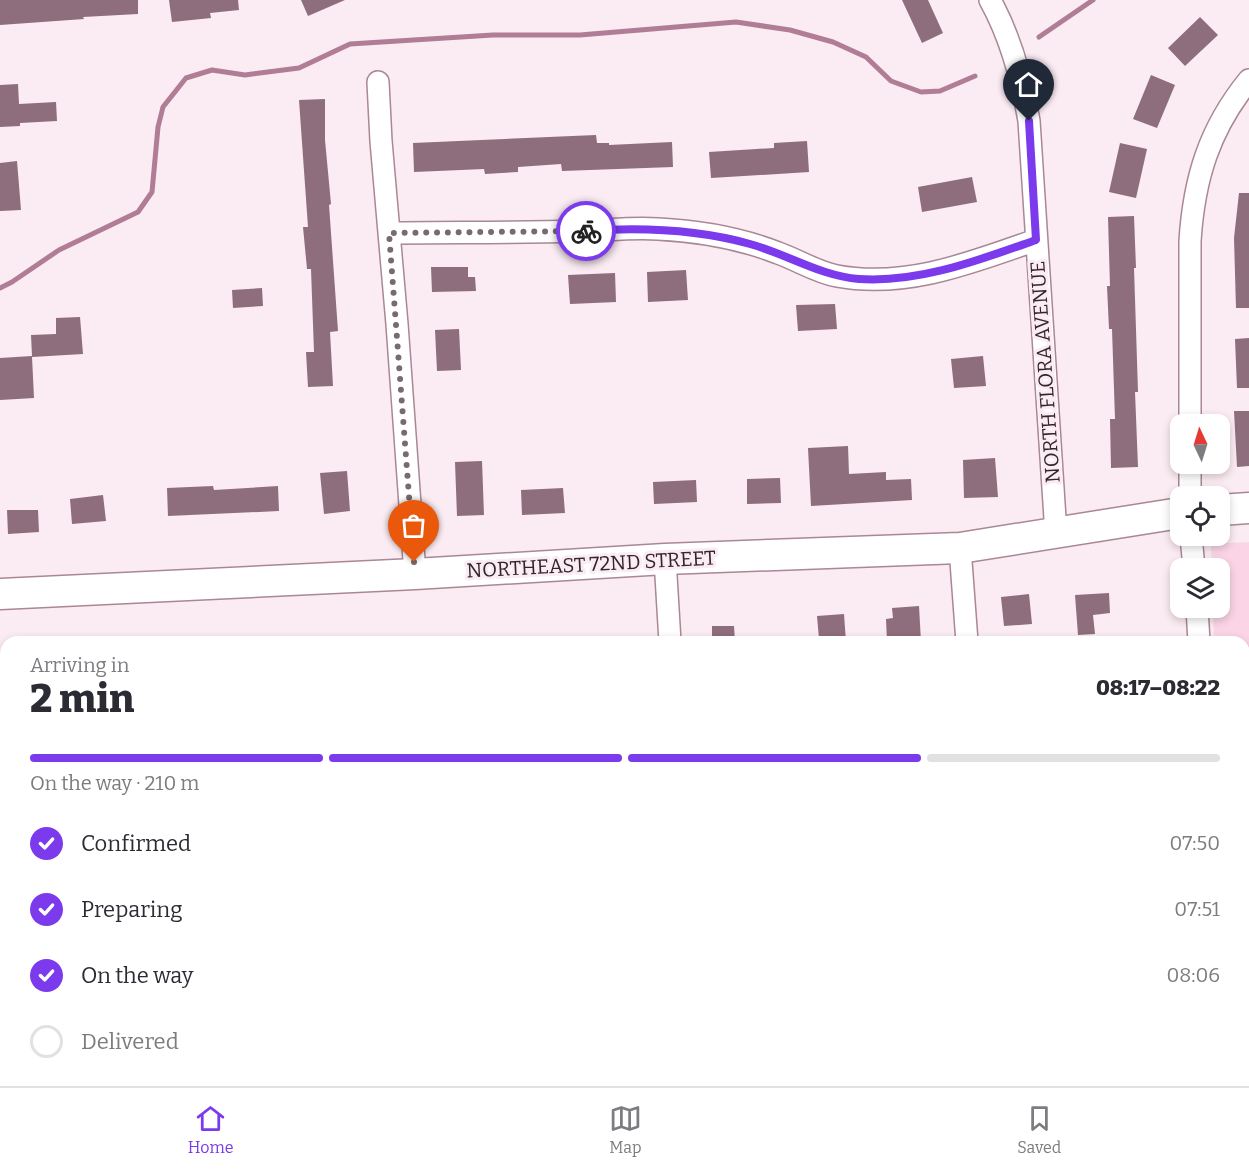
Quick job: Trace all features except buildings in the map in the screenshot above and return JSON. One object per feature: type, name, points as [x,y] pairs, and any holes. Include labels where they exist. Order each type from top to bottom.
[{"type":"main road","points":[[1230,509],[1249,508]]},
{"type":"main road","name":"NORTHEAST 72ND STREET","points":[[0,594],[415,574],[665,558],[960,548],[1170,515]]},
{"type":"street","name":"NORTH FLORA AVENUE","points":[[990,0],[1013,52],[1029,121],[1056,534]]},
{"type":"street","points":[[1190,414],[1192,211],[1200,172],[1209,146],[1234,99],[1249,80]]},
{"type":"street","points":[[378,82],[415,574]]},
{"type":"street","points":[[389,233],[658,229],[704,234],[749,244],[779,253],[835,276],[858,279],[886,279],[964,266],[1036,240]]},
{"type":"street","points":[[960,548],[967,636]]},
{"type":"street","points":[[665,558],[670,636]]},
{"type":"street","points":[[1198,618],[1199,636]]},
{"type":"shaded area","points":[[1249,542],[1249,636],[1214,636],[1213,618],[1230,618],[1230,558],[1212,558],[1211,546],[1230,546],[1230,543]]},
{"type":"waterway","points":[[1039,37],[1093,0]]},
{"type":"waterway","points":[[0,288],[59,250],[138,212],[152,192],[158,127],[163,107],[186,78],[212,70],[245,75],[299,68],[350,44],[493,35],[580,35],[736,22],[790,30],[833,42],[866,57],[891,81],[921,92],[940,91],[975,76]]},
{"type":"way so far","points":[[414,562],[389,233],[586,231]]},
{"type":"route","points":[[586,231],[627,228],[704,234],[779,253],[835,276],[858,279],[886,279],[964,266],[1036,240],[1029,121]]}]
